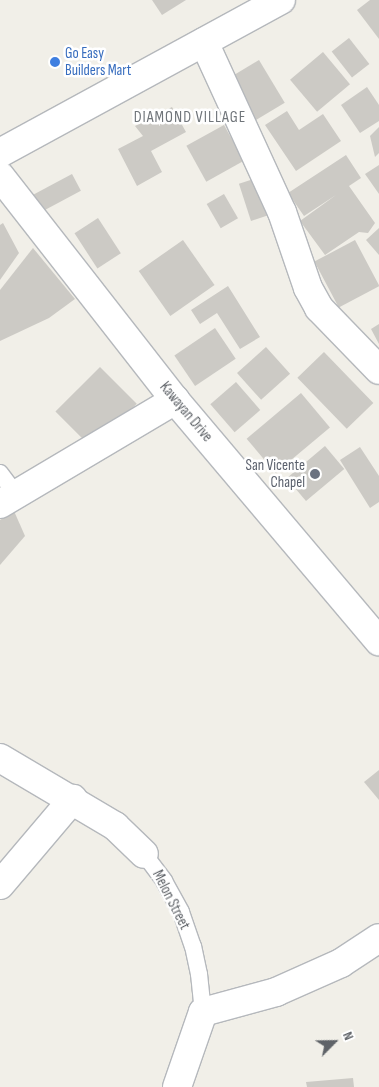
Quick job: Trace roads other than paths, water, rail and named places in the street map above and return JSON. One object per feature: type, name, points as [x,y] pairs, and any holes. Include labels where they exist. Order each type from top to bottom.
[{"type":"street","points":[[0,152],[281,0]]},
{"type":"street","points":[[204,42],[282,212],[300,266],[315,301],[339,331],[379,370]]},
{"type":"street","name":"Kawayan Drive","points":[[0,176],[175,400],[379,641]]},
{"type":"street","points":[[5,490],[175,400]]},
{"type":"street","name":"Melon Street","points":[[0,758],[73,799],[115,826],[144,854]]},
{"type":"street","points":[[0,885],[73,799]]},
{"type":"street","points":[[203,1012],[276,992],[340,963],[379,938]]},
{"type":"street","name":"Melon Street","points":[[177,1087],[203,1012]]},
{"type":"lane","name":"Melon Street","points":[[144,854],[164,880],[181,912],[193,946],[199,974],[203,1012]]},
{"type":"place","name":"Go Easy Builders Mart","points":[[55,62]]},
{"type":"place","name":"San Vicente Chapel","points":[[315,474]]},
{"type":"district","name":"DIAMOND VILLAGE","points":[[190,118]]}]
